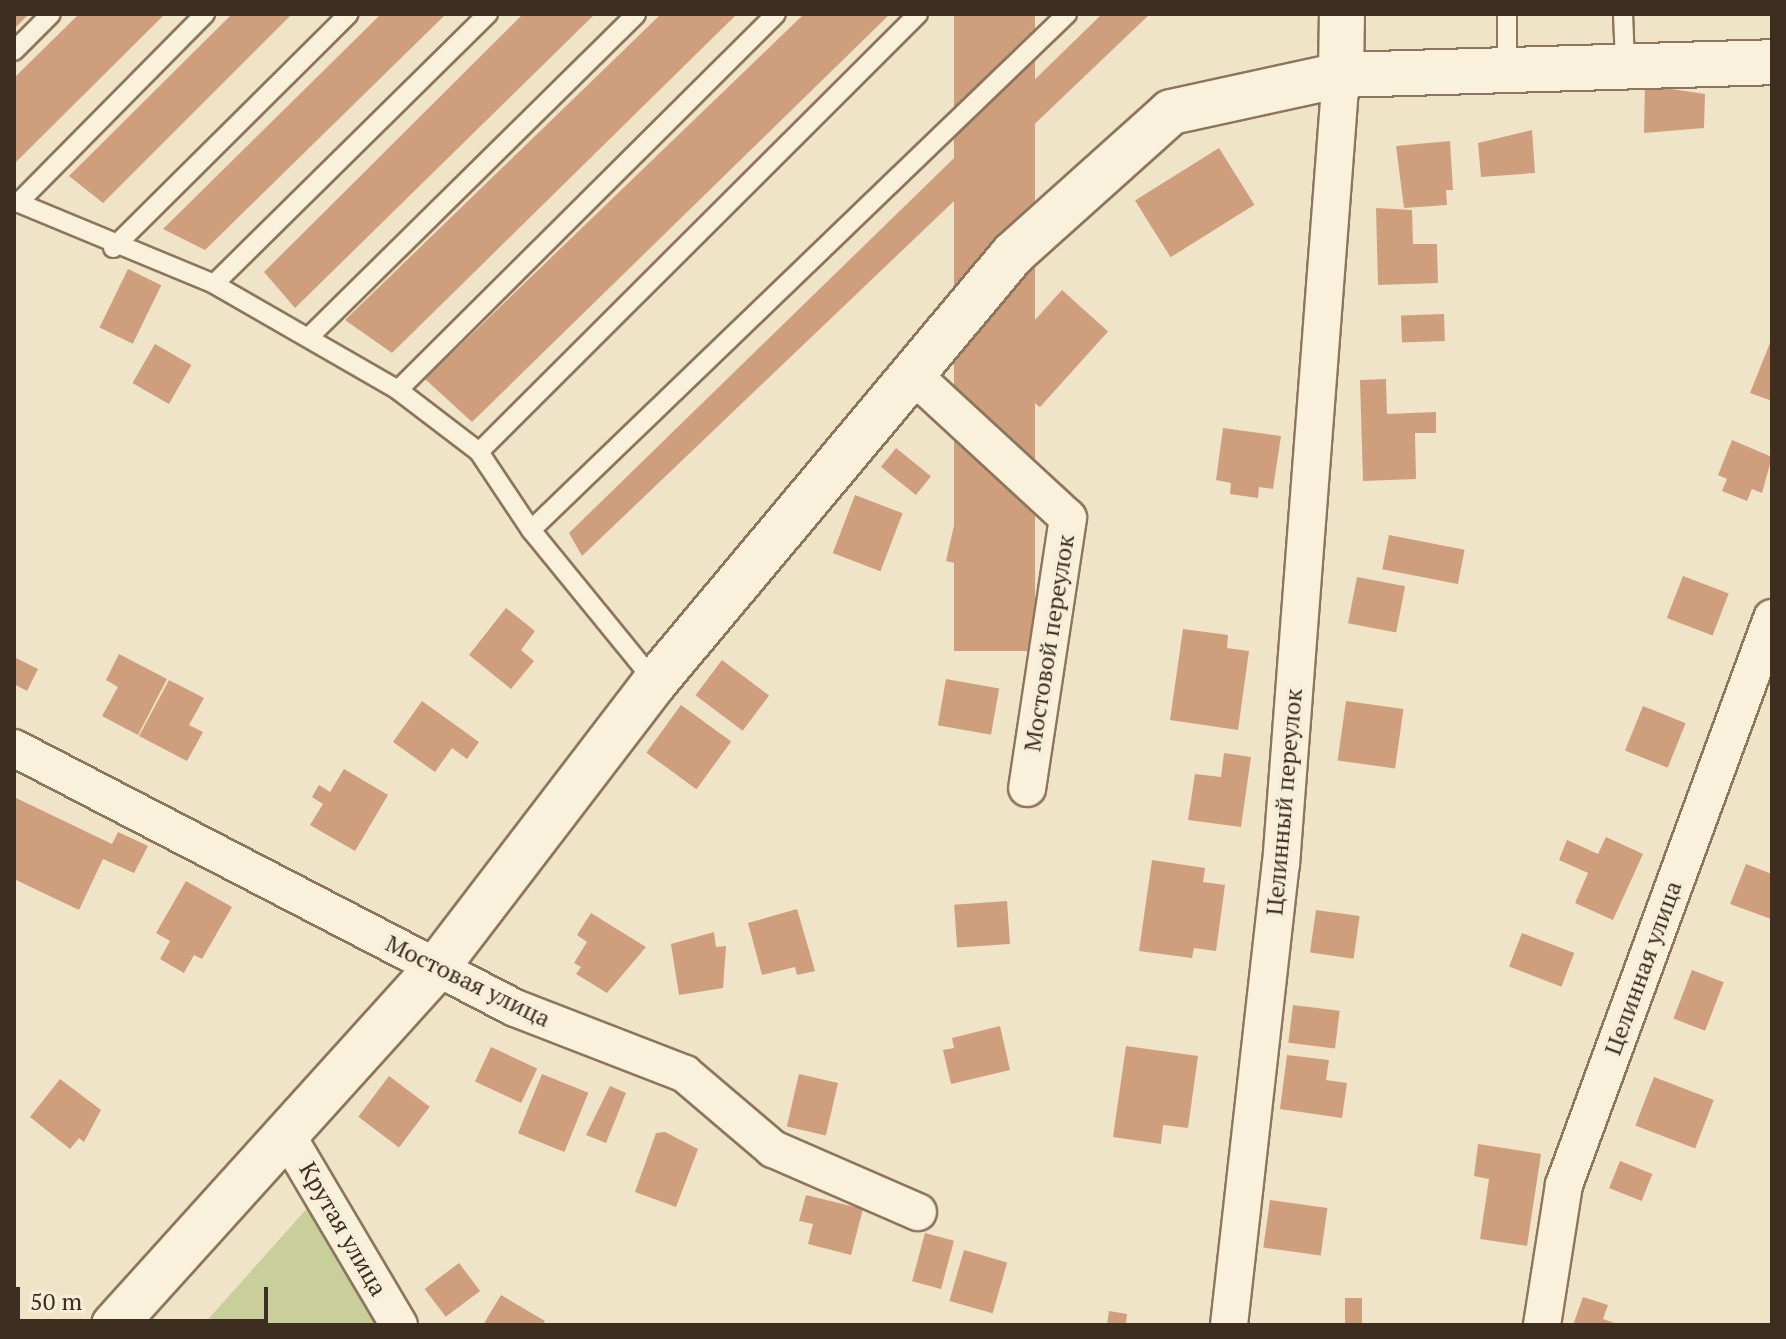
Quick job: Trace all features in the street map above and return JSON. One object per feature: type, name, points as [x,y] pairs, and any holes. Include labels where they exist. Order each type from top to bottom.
[{"type":"street","points":[[1341,75],[1342,14]]},
{"type":"street","points":[[114,1325],[437,967],[655,682],[1013,254],[1171,112],[1341,75],[1625,62],[1772,62]]},
{"type":"street","name":"Целинный переулок","points":[[1229,1325],[1281,865],[1341,75]]},
{"type":"street","name":"Мостовой переулок","points":[[912,374],[1068,518],[1027,788]]},
{"type":"street","name":"Целинная улица","points":[[1542,1325],[1564,1185],[1772,618]]},
{"type":"street","name":"Мостовая улица","points":[[14,748],[515,1008],[685,1074],[773,1149],[918,1212]]},
{"type":"street","name":"Крутая улица","points":[[286,1134],[399,1325]]},
{"type":"lane","points":[[14,51],[51,14]]},
{"type":"lane","points":[[205,14],[16,202],[113,248],[214,284],[312,334],[398,390],[479,452],[531,530],[655,682]]},
{"type":"lane","points":[[113,248],[349,14]]},
{"type":"lane","points":[[214,284],[488,14]]},
{"type":"lane","points":[[312,334],[636,14]]},
{"type":"lane","points":[[398,390],[776,14]]},
{"type":"lane","points":[[479,452],[918,14]]},
{"type":"lane","points":[[531,530],[1067,14]]},
{"type":"lane","points":[[1507,14],[1507,67]]},
{"type":"lane","points":[[1623,14],[1625,62]]},
{"type":"green space","points":[[310,1205],[380,1325],[203,1325]]},
{"type":"building","points":[[14,14],[29,14],[14,29]]},
{"type":"building","points":[[79,14],[165,14],[14,164],[14,78]]},
{"type":"building","points":[[232,14],[292,14],[103,203],[69,176]]},
{"type":"building","points":[[381,14],[446,14],[205,250],[163,229]]},
{"type":"building","points":[[523,14],[595,14],[295,308],[264,272]]},
{"type":"building","points":[[661,14],[737,14],[392,353],[345,320]]},
{"type":"building","points":[[804,14],[890,14],[472,422],[425,379]]},
{"type":"building","points":[[954,14],[1035,14],[1035,651],[954,651]]},
{"type":"building","points":[[1102,14],[1150,14],[582,556],[569,533]]},
{"type":"building","points":[[1645,85],[1705,94],[1704,128],[1644,133]]},
{"type":"building","points":[[1532,130],[1535,173],[1481,177],[1478,143]]},
{"type":"building","points":[[1450,141],[1453,190],[1446,190],[1447,205],[1404,208],[1396,146]]},
{"type":"building","points":[[1219,148],[1255,205],[1171,257],[1135,200]]},
{"type":"building","points":[[1376,208],[1412,210],[1413,244],[1437,244],[1438,283],[1378,285]]},
{"type":"building","points":[[128,269],[161,285],[133,344],[100,327]]},
{"type":"building","points":[[1062,290],[1108,331],[1040,407],[994,366]]},
{"type":"building","points":[[1444,314],[1445,341],[1402,342],[1401,316]]},
{"type":"building","points":[[1772,338],[1772,401],[1750,393]]},
{"type":"building","points":[[155,344],[191,365],[169,404],[132,383]]},
{"type":"building","points":[[1386,379],[1387,414],[1436,412],[1436,433],[1415,433],[1416,479],[1363,481],[1360,380]]},
{"type":"building","points":[[1223,428],[1281,436],[1273,489],[1259,487],[1258,498],[1230,494],[1231,483],[1216,480]]},
{"type":"building","points":[[1732,440],[1772,457],[1762,493],[1752,489],[1747,501],[1722,491],[1727,479],[1718,475]]},
{"type":"building","points":[[896,448],[931,476],[916,495],[881,467]]},
{"type":"building","points":[[855,495],[903,513],[880,571],[833,553]]},
{"type":"building","points":[[955,521],[1008,533],[1005,545],[1020,549],[1013,576],[946,561]]},
{"type":"building","points":[[1389,535],[1465,550],[1458,584],[1382,569]]},
{"type":"building","points":[[1683,576],[1729,594],[1713,636],[1667,618]]},
{"type":"building","points":[[1357,577],[1405,586],[1396,632],[1348,623]]},
{"type":"building","points":[[506,608],[535,631],[521,650],[534,661],[511,689],[469,655]]},
{"type":"building","points":[[1183,629],[1228,635],[1227,648],[1249,651],[1238,730],[1170,720]]},
{"type":"building","points":[[119,654],[167,679],[138,735],[102,716],[118,687],[106,680]]},
{"type":"building","points":[[14,657],[38,669],[27,691],[14,684]]},
{"type":"building","points":[[722,660],[769,696],[743,731],[696,695]]},
{"type":"building","points":[[946,679],[999,688],[991,735],[938,725]]},
{"type":"building","points":[[169,680],[204,698],[189,725],[203,732],[187,761],[139,736]]},
{"type":"building","points":[[422,701],[479,742],[467,759],[452,748],[435,772],[393,742]]},
{"type":"building","points":[[1346,701],[1403,709],[1395,768],[1338,760]]},
{"type":"building","points":[[681,705],[731,741],[696,789],[646,753]]},
{"type":"building","points":[[1643,706],[1686,723],[1668,768],[1625,751]]},
{"type":"building","points":[[1224,753],[1251,757],[1241,827],[1188,820],[1195,774],[1221,777]]},
{"type":"building","points":[[344,769],[388,795],[355,851],[310,825],[323,804],[312,797],[319,785],[330,792]]},
{"type":"building","points":[[14,797],[112,844],[118,832],[148,846],[134,873],[103,859],[79,910],[14,879]]},
{"type":"building","points":[[1606,837],[1643,854],[1613,920],[1575,903],[1588,873],[1559,860],[1567,840],[1598,854]]},
{"type":"building","points":[[1152,860],[1205,868],[1203,882],[1225,885],[1216,951],[1194,948],[1192,958],[1139,951]]},
{"type":"building","points":[[1746,864],[1772,874],[1771,919],[1730,904]]},
{"type":"building","points":[[186,881],[232,907],[202,959],[194,955],[184,973],[160,959],[170,941],[156,933]]},
{"type":"building","points":[[1007,901],[1010,944],[957,948],[954,905]]},
{"type":"building","points":[[797,909],[815,971],[797,975],[795,967],[762,975],[748,923]]},
{"type":"building","points":[[1316,910],[1360,916],[1354,959],[1310,953]]},
{"type":"building","points":[[591,913],[646,947],[607,993],[576,974],[581,967],[574,963],[587,942],[577,935]]},
{"type":"building","points":[[714,932],[716,947],[726,946],[723,988],[679,995],[671,944]]},
{"type":"building","points":[[1522,933],[1574,953],[1561,987],[1509,967]]},
{"type":"building","points":[[1692,970],[1724,982],[1705,1031],[1673,1019]]},
{"type":"building","points":[[1293,1005],[1340,1011],[1335,1048],[1288,1043]]},
{"type":"building","points":[[1000,1026],[1010,1070],[951,1084],[943,1050],[954,1048],[952,1038]]},
{"type":"building","points":[[1126,1046],[1198,1056],[1188,1128],[1163,1125],[1161,1144],[1113,1137]]},
{"type":"building","points":[[491,1047],[537,1069],[521,1103],[475,1081]]},
{"type":"building","points":[[1287,1055],[1329,1060],[1326,1080],[1347,1083],[1342,1118],[1280,1109]]},
{"type":"building","points":[[542,1074],[588,1093],[564,1152],[518,1133]]},
{"type":"building","points":[[799,1074],[838,1083],[826,1136],[787,1127]]},
{"type":"building","points":[[389,1076],[430,1107],[399,1147],[358,1117]]},
{"type":"building","points":[[1654,1077],[1714,1100],[1695,1148],[1635,1126]]},
{"type":"building","points":[[60,1079],[101,1110],[84,1142],[79,1138],[70,1149],[30,1117]]},
{"type":"building","points":[[610,1086],[626,1093],[606,1143],[586,1135]]},
{"type":"building","points":[[665,1132],[698,1149],[676,1207],[635,1192],[656,1133]]},
{"type":"building","points":[[1478,1144],[1541,1154],[1527,1246],[1480,1239],[1489,1179],[1474,1176]]},
{"type":"building","points":[[1620,1161],[1652,1174],[1642,1201],[1609,1188]]},
{"type":"building","points":[[806,1195],[863,1209],[851,1255],[808,1244],[813,1224],[799,1221]]},
{"type":"building","points":[[1270,1200],[1327,1208],[1321,1256],[1263,1248]]},
{"type":"building","points":[[925,1233],[954,1241],[941,1289],[912,1281]]},
{"type":"building","points":[[964,1250],[1007,1262],[993,1313],[949,1301]]},
{"type":"building","points":[[459,1263],[480,1291],[446,1317],[425,1289]]},
{"type":"building","points":[[501,1295],[545,1321],[543,1325],[483,1325]]},
{"type":"building","points":[[1583,1297],[1608,1305],[1603,1319],[1620,1325],[1573,1325]]},
{"type":"building","points":[[1345,1298],[1362,1298],[1362,1325],[1345,1325]]},
{"type":"building","points":[[1109,1311],[1127,1314],[1126,1325],[1107,1325]]}]
